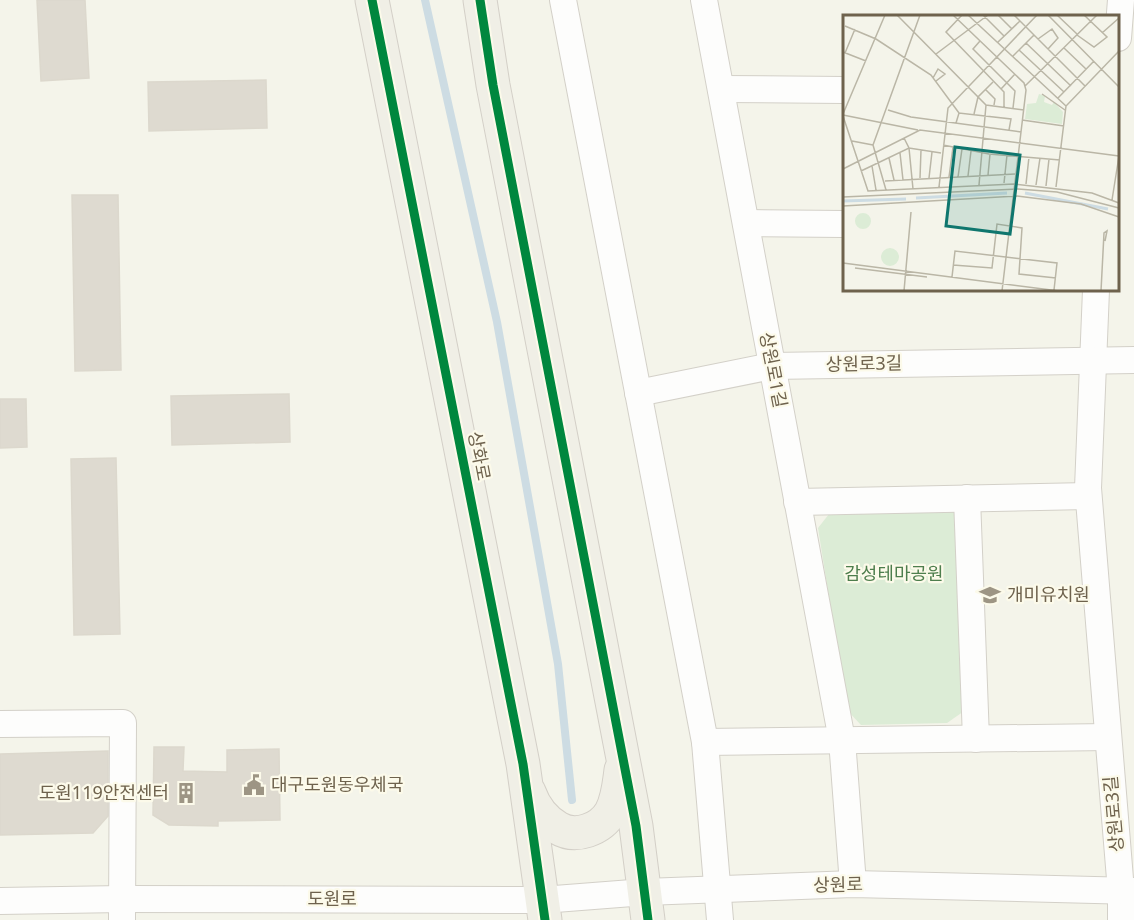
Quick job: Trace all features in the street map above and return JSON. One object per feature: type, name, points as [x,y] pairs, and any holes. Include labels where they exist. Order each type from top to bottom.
[{"type":"main road","name":"상화로","points":[[372,0],[526,784],[543,910]]},
{"type":"main road","points":[[480,0],[493,85],[636,826],[646,906]]},
{"type":"main road","points":[[526,784],[533,802],[542,815],[559,830],[581,833],[594,829],[610,814],[617,796],[623,761]]},
{"type":"street","points":[[563,0],[705,742],[720,920]]},
{"type":"street","name":"상원로1길","points":[[704,0],[842,741],[854,884]]},
{"type":"street","points":[[1119,25],[1121,0]]},
{"type":"street","points":[[721,89],[843,90]]},
{"type":"street","points":[[746,223],[843,225]]},
{"type":"street","name":"상원로3길","points":[[1096,291],[1088,496],[1108,737],[1127,891],[1121,920]]},
{"type":"street","points":[[1093,360],[1134,360]]},
{"type":"street","name":"상원로3길","points":[[638,393],[772,366],[1093,360]]},
{"type":"street","points":[[797,502],[1088,496]]},
{"type":"street","points":[[967,498],[976,739]]},
{"type":"street","points":[[0,724],[123,723],[122,909]]},
{"type":"street","points":[[705,742],[1108,737]]},
{"type":"street","name":"상원로","points":[[543,910],[646,906],[718,890],[854,884],[1127,891]]},
{"type":"street","name":"도원로","points":[[0,901],[122,909],[543,910]]},
{"type":"green space","name":"감성테마공원","points":[[949,504],[961,518],[967,709],[947,723],[861,725],[847,710],[818,528],[833,509]]},
{"type":"building","points":[[37,0],[85,0],[89,78],[41,81]]},
{"type":"building","points":[[266,80],[267,128],[149,131],[148,82]]},
{"type":"building","points":[[72,195],[118,195],[121,370],[75,371]]},
{"type":"building","points":[[289,394],[290,442],[172,445],[171,396]]},
{"type":"building","points":[[0,399],[26,399],[27,447],[0,448]]},
{"type":"building","points":[[116,458],[120,634],[74,635],[71,459]]},
{"type":"building","points":[[154,747],[184,747],[183,771],[227,772],[227,750],[279,749],[280,820],[218,821],[218,826],[169,825],[153,815]]},
{"type":"building","points":[[108,751],[108,816],[93,833],[0,835],[0,754]]},
{"type":"waterway","points":[[425,0],[497,322],[558,664],[572,800]]},
{"type":"cycle path","points":[[372,0],[523,764],[545,920]]},
{"type":"cycle path","points":[[480,0],[493,85],[636,826],[648,920]]},
{"type":"place","name":"개미유치원","points":[[990,595]]},
{"type":"place","name":"대구도원동우체국","points":[[254,785]]},
{"type":"place","name":"도원119안전센터","points":[[186,793]]}]
